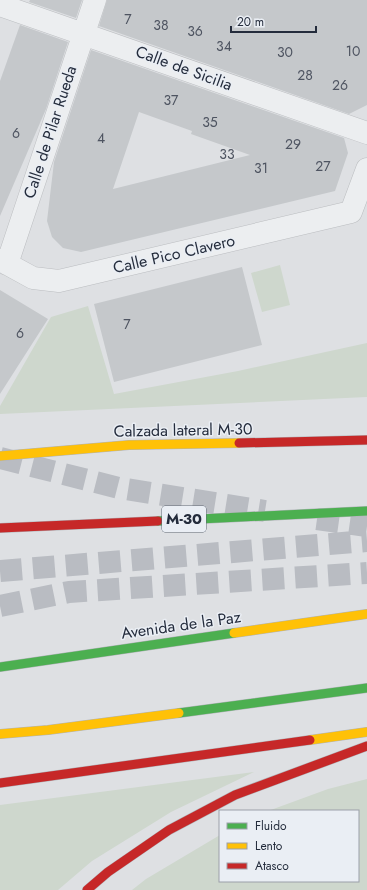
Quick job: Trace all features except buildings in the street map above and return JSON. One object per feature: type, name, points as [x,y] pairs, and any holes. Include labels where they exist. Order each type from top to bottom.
[{"type":"highway","name":"Calzada lateral M-30","points":[[0,456],[129,445],[367,440]]},
{"type":"highway","points":[[0,446],[129,445]]},
{"type":"highway","name":"M-30","points":[[0,528],[367,511]]},
{"type":"highway","name":"Avenida de la Paz","points":[[0,667],[367,614]]},
{"type":"highway","points":[[0,734],[48,730],[367,688]]},
{"type":"highway","points":[[0,783],[367,732]]},
{"type":"highway","points":[[87,890],[108,872],[169,830],[235,795],[352,750],[367,746]]},
{"type":"street","name":"Calle de Pilar Rueda","points":[[3,262],[95,0]]},
{"type":"street","name":"Calle de Sicilia","points":[[0,5],[83,32],[367,133]]},
{"type":"street","name":"Calle Pico Clavero","points":[[3,262],[33,278],[59,281],[351,212],[367,169]]},
{"type":"shaded area","points":[[280,265],[290,305],[262,312],[251,273]]},
{"type":"shaded area","points":[[88,306],[114,394],[238,371],[367,343],[367,397],[0,414],[0,406],[51,317]]},
{"type":"shaded area","points":[[254,772],[171,812],[92,861],[58,890],[0,890],[0,805]]},
{"type":"shaded area","points":[[367,779],[367,890],[132,890],[146,879],[219,836],[219,882],[359,882],[359,810],[271,810],[328,789]]},
{"type":"tunnel","points":[[0,458],[119,488],[265,511]]},
{"type":"tunnel","points":[[317,519],[367,526]]},
{"type":"tunnel","points":[[0,571],[367,541]]},
{"type":"tunnel","points":[[0,606],[69,592],[367,573]]},
{"type":"traffic: fast","points":[[158,521],[367,511]]},
{"type":"traffic: fast","points":[[0,667],[234,633]]},
{"type":"traffic: fast","points":[[179,713],[367,688]]},
{"type":"traffic: slow","points":[[0,456],[129,445],[239,443]]},
{"type":"traffic: slow","points":[[234,633],[367,614]]},
{"type":"traffic: slow","points":[[0,734],[48,730],[179,713]]},
{"type":"traffic: slow","points":[[310,740],[367,732]]},
{"type":"traffic: jam","points":[[239,443],[367,440]]},
{"type":"traffic: jam","points":[[0,528],[158,521]]},
{"type":"traffic: jam","points":[[0,783],[310,740]]},
{"type":"traffic: jam","points":[[87,890],[108,872],[169,830],[235,795],[367,746]]}]
